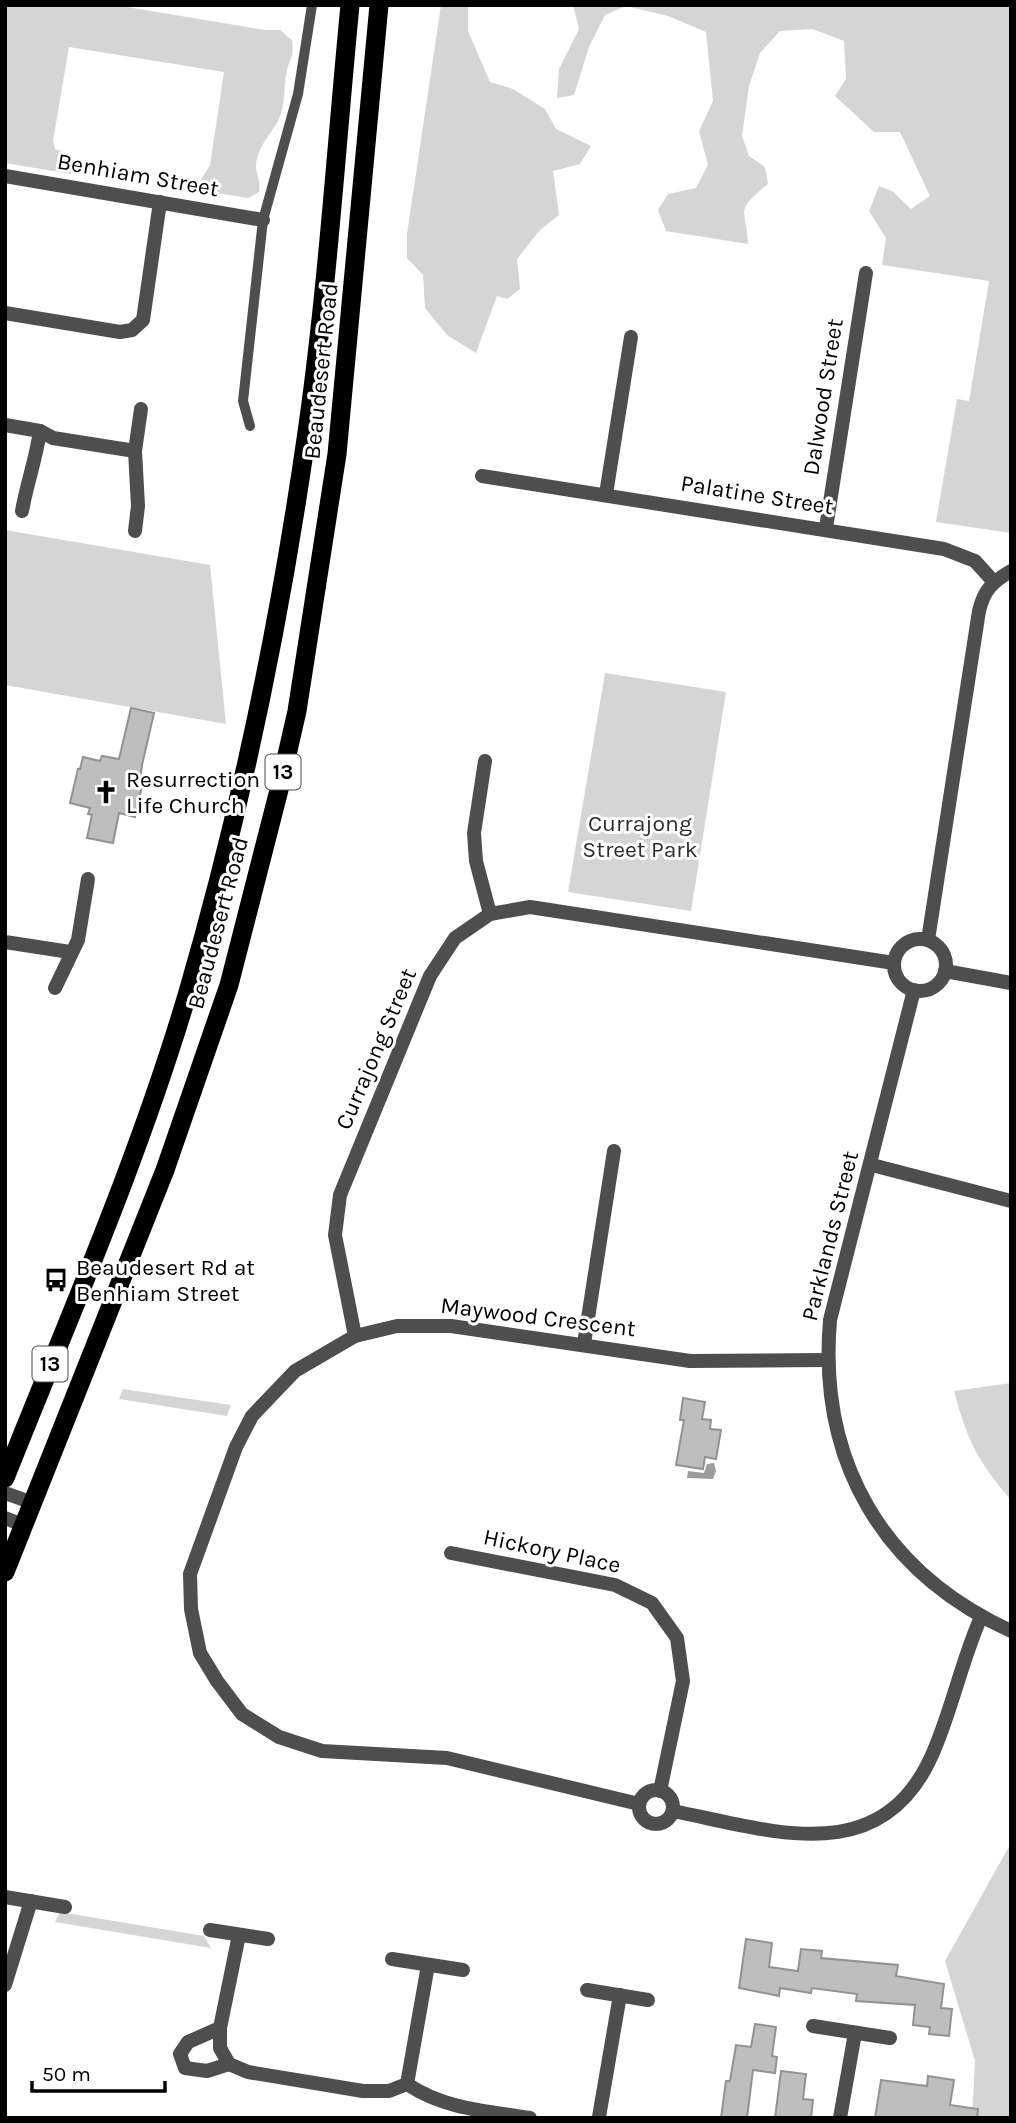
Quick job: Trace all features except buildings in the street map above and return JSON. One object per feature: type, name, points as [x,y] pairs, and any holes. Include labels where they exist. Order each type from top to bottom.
[{"type":"highway","name":"Beaudesert Road","points":[[5,1478],[12,1444],[92,1263],[163,1072],[214,897],[251,746],[275,634],[307,435],[350,5]]},
{"type":"highway","name":"Beaudesert Road","points":[[5,1572],[14,1522],[33,1503],[165,1170],[229,985],[297,710],[324,553],[345,387],[379,5]]},
{"type":"street","name":"Benhiam Street","points":[[5,176],[263,220]]},
{"type":"street","points":[[5,313],[120,331],[132,330],[143,320],[160,202]]},
{"type":"street","name":"Dalwood Street","points":[[826,528],[866,273]]},
{"type":"street","points":[[606,494],[631,337]]},
{"type":"street","points":[[135,531],[138,506],[135,452],[141,409]]},
{"type":"street","points":[[5,425],[40,431],[53,438],[135,452]]},
{"type":"street","points":[[22,511],[40,431]]},
{"type":"street","name":"Palatine Street","points":[[482,476],[826,528],[966,556],[993,581]]},
{"type":"street","points":[[928,940],[979,611],[983,594],[993,581],[1011,571]]},
{"type":"street","points":[[485,761],[474,833],[475,861],[489,914]]},
{"type":"street","points":[[55,988],[78,940],[88,879]]},
{"type":"street","name":"Currajong Street","points":[[355,1336],[335,1235],[340,1195],[430,976],[456,938],[489,914],[530,907],[894,963]]},
{"type":"street","points":[[915,939],[928,940],[944,954],[945,971],[940,981],[930,989],[914,990],[902,984],[894,963],[903,945],[915,939]]},
{"type":"street","points":[[5,942],[70,952]]},
{"type":"street","points":[[945,971],[1011,983]]},
{"type":"street","name":"Parklands Street","points":[[914,990],[872,1165],[830,1320],[827,1360],[834,1418],[849,1473],[880,1528],[921,1576],[981,1618],[1011,1631]]},
{"type":"street","points":[[584,1345],[614,1151]]},
{"type":"street","points":[[872,1165],[1011,1200]]},
{"type":"street","name":"Maywood Crescent","points":[[639,1804],[447,1758],[322,1751],[279,1737],[242,1714],[216,1681],[200,1653],[191,1609],[190,1574],[236,1447],[252,1416],[295,1371],[355,1336],[397,1326],[451,1326],[690,1361],[827,1360]]},
{"type":"street","points":[[5,1493],[33,1503]]},
{"type":"street","name":"Hickory Place","points":[[451,1553],[615,1585],[652,1603],[677,1638],[683,1681],[660,1791]]},
{"type":"street","points":[[673,1811],[791,1835],[834,1835],[869,1824],[901,1801],[922,1777],[936,1746],[964,1656],[981,1618]]},
{"type":"street","points":[[660,1791],[672,1800],[673,1811],[668,1820],[653,1824],[643,1819],[639,1804],[649,1792],[660,1791]]},
{"type":"street","points":[[5,1897],[65,1907]]},
{"type":"street","points":[[5,1985],[31,1901]]},
{"type":"street","points":[[210,1930],[268,1939]]},
{"type":"street","points":[[239,1935],[220,2028],[220,2048],[229,2064],[248,2072],[363,2091],[389,2091],[407,2084]]},
{"type":"street","points":[[392,1959],[463,1970]]},
{"type":"street","points":[[407,2084],[428,1965]]},
{"type":"street","points":[[587,1990],[648,2000]]},
{"type":"street","points":[[598,2117],[620,1995]]},
{"type":"street","points":[[813,2026],[890,2038]]},
{"type":"street","points":[[220,2028],[188,2042],[180,2054],[185,2068],[206,2071],[229,2064]]},
{"type":"street","points":[[841,2118],[855,2033]]},
{"type":"street","points":[[407,2084],[426,2097],[449,2105],[530,2118]]},
{"type":"lane","points":[[250,426],[243,401],[263,220],[298,94],[312,5]]},
{"type":"green space","points":[[5,5],[115,5],[265,30],[280,30],[292,40],[292,54],[281,115],[257,159],[259,192],[248,198],[204,191],[199,183],[210,165],[224,72],[69,47],[53,141],[55,149],[69,154],[71,174],[5,163]]},
{"type":"green space","points":[[441,5],[468,5],[468,31],[490,82],[513,89],[545,109],[556,129],[591,146],[580,164],[553,171],[559,215],[539,231],[517,259],[520,289],[507,299],[497,296],[476,353],[447,335],[425,308],[423,275],[407,258],[407,234]]},
{"type":"green space","points":[[573,5],[1011,5],[1011,533],[936,522],[957,399],[969,401],[989,281],[882,265],[886,238],[869,211],[879,186],[892,191],[911,209],[930,196],[900,132],[874,132],[835,96],[846,79],[844,41],[813,29],[780,31],[760,53],[749,86],[742,136],[749,156],[765,167],[768,184],[750,200],[744,211],[748,244],[666,231],[658,210],[668,194],[696,188],[708,165],[699,131],[713,101],[706,32],[668,16],[626,6],[605,15],[589,47],[574,95],[557,98],[559,69],[579,29]]},
{"type":"green space","points":[[5,530],[210,565],[226,724],[5,685]]},
{"type":"green space","name":"Currajong Street Park","points":[[605,673],[726,692],[691,911],[568,892]]},
{"type":"green space","points":[[1011,1383],[1011,1500],[975,1450],[954,1391]]},
{"type":"green space","points":[[123,1389],[231,1405],[227,1416],[119,1399]]},
{"type":"green space","points":[[1011,1843],[1011,2118],[972,2118],[975,2061],[945,1961]]},
{"type":"green space","points":[[60,1912],[204,1936],[211,1948],[55,1922]]},
{"type":"shaded area","points":[[714,1463],[716,1471],[713,1479],[687,1478],[688,1471],[704,1473],[707,1464]]},
{"type":"place","name":"Resurrection Life Church","points":[[106,792]]},
{"type":"place","name":"Beaudesert Rd at Benhiam Street","points":[[56,1280]]}]
